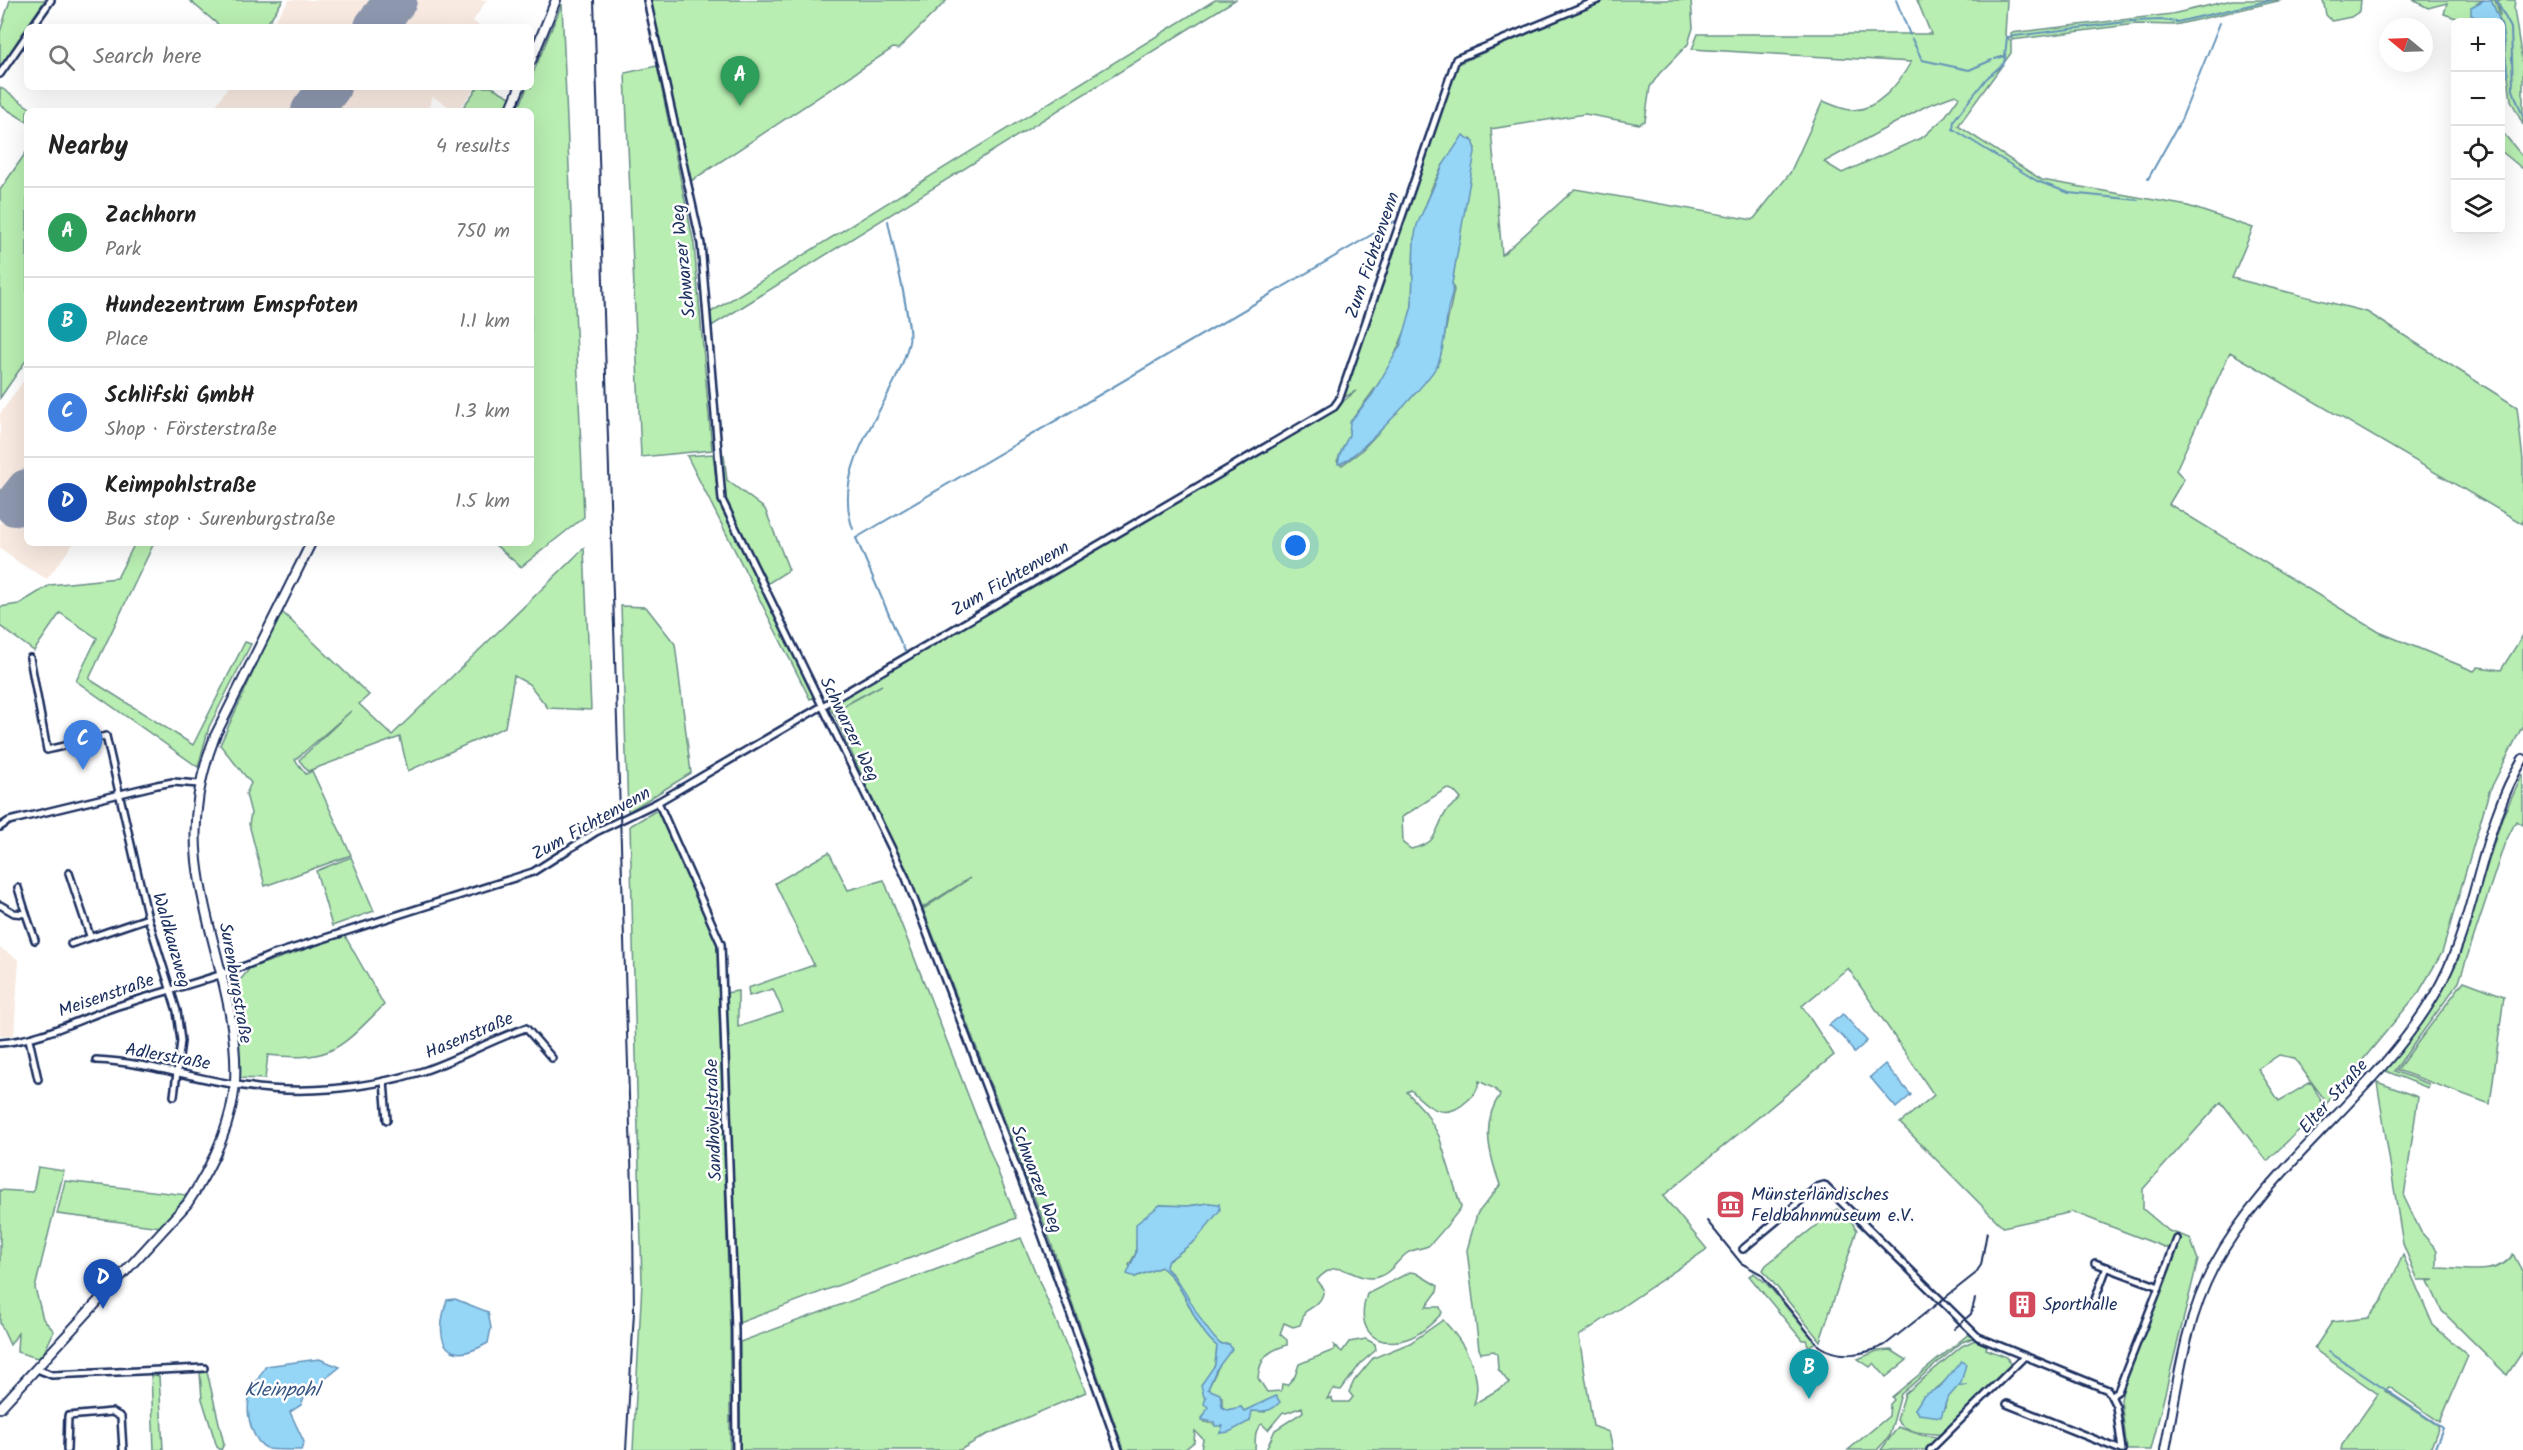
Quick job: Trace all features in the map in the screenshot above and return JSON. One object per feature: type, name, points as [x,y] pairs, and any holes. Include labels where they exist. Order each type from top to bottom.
[{"type":"street","points":[[34,24],[51,0]]},
{"type":"street","points":[[534,54],[556,0]]},
{"type":"street","name":"Schwarzer Weg","points":[[647,0],[700,244],[722,500],[906,878],[1033,1210],[1119,1450]]},
{"type":"street","name":"Zum Fichtenvenn","points":[[221,973],[533,872],[596,832],[658,802],[1334,407],[1339,400],[1456,59],[1598,0]]},
{"type":"street","points":[[0,74],[24,39]]},
{"type":"street","points":[[511,108],[519,90]]},
{"type":"street","name":"Surenburgstraße","points":[[0,1408],[187,1204],[217,1150],[235,1083],[232,1028],[197,862],[195,826],[199,784],[215,736],[310,546]]},
{"type":"street","name":"Waldkauzweg","points":[[30,657],[47,750],[106,736],[148,918],[177,1011],[181,1041],[179,1072],[174,1096]]},
{"type":"street","name":"Elter Straße","points":[[2165,1450],[2187,1341],[2210,1273],[2250,1212],[2377,1071],[2433,998],[2454,956],[2498,807],[2523,759]]},
{"type":"street","points":[[0,827],[9,821],[173,782],[199,784]]},
{"type":"street","name":"Sandhövelstraße","points":[[658,802],[721,944],[735,1330],[736,1450]]},
{"type":"street","points":[[69,873],[90,936]]},
{"type":"street","points":[[18,888],[35,940]]},
{"type":"street","points":[[0,905],[14,913],[26,914]]},
{"type":"street","points":[[70,944],[148,918]]},
{"type":"street","name":"Meisenstraße","points":[[0,1043],[29,1039],[221,973]]},
{"type":"street","name":"Hasenstraße","points":[[235,1083],[242,1086],[314,1091],[384,1081],[422,1071],[526,1028],[552,1058]]},
{"type":"street","points":[[29,1039],[38,1079]]},
{"type":"street","name":"Adlerstraße","points":[[96,1060],[235,1083]]},
{"type":"street","points":[[384,1081],[387,1120]]},
{"type":"street","points":[[1743,1249],[1817,1187],[1824,1185],[1978,1337],[2103,1387],[2112,1395],[2121,1450]]},
{"type":"street","points":[[2112,1395],[2118,1391],[2177,1239]]},
{"type":"street","points":[[2095,1263],[2158,1287]]},
{"type":"street","points":[[2094,1302],[2107,1267]]},
{"type":"street","points":[[1930,1450],[2024,1357]]},
{"type":"street","points":[[37,1370],[52,1375],[204,1368]]},
{"type":"street","points":[[2007,1404],[2121,1450]]},
{"type":"street","points":[[67,1450],[68,1416],[112,1412],[121,1417],[123,1450]]},
{"type":"shaded area","points":[[289,0],[487,0],[473,21],[477,24],[272,24]]},
{"type":"shaded area","points":[[226,90],[474,90],[459,108],[452,108],[433,97],[428,108],[214,108]]},
{"type":"shaded area","points":[[24,380],[24,546],[72,546],[47,579],[22,565],[0,548],[0,414]]},
{"type":"shaded area","points":[[0,948],[19,960],[14,1035],[0,1036]]},
{"type":"green space","points":[[10,0],[45,0],[29,24],[24,24],[24,31],[0,67],[0,32]]},
{"type":"green space","points":[[189,0],[283,0],[267,24],[217,24]]},
{"type":"green space","points":[[651,0],[947,0],[898,49],[893,48],[691,181]]},
{"type":"green space","points":[[1215,0],[1235,0],[710,327],[708,314]]},
{"type":"green space","points":[[1606,0],[1691,0],[1693,28],[1688,44],[1659,74],[1650,87],[1645,121],[1639,124],[1585,114],[1491,129],[1502,255],[1575,189],[1753,220],[1790,173],[1823,101],[1850,110],[1869,106],[1894,87],[1911,62],[1692,49],[1698,34],[1931,34],[1917,0],[2007,0],[2005,35],[2011,41],[2011,53],[1958,126],[2042,180],[2188,206],[2253,228],[2232,278],[2367,312],[2517,407],[2523,460],[2523,524],[2230,352],[2176,470],[2184,479],[2169,504],[2379,632],[2474,671],[2478,667],[2501,670],[2523,635],[2523,725],[2489,792],[2442,953],[2419,992],[2327,1103],[2294,1058],[2279,1055],[2258,1069],[2279,1101],[2311,1082],[2324,1106],[2267,1161],[2221,1102],[2143,1189],[2143,1209],[2169,1231],[2190,1238],[2198,1260],[2151,1450],[2127,1450],[2121,1400],[2172,1250],[2073,1212],[2003,1227],[1900,1123],[1934,1095],[1848,968],[1802,1006],[1834,1055],[1663,1196],[1707,1249],[1579,1336],[1593,1426],[1609,1432],[1613,1450],[1266,1450],[1275,1430],[1303,1412],[1302,1407],[1283,1412],[1268,1430],[1262,1424],[1259,1426],[1256,1432],[1255,1450],[1201,1450],[1203,1439],[1195,1431],[1194,1442],[1184,1450],[1124,1450],[1043,1220],[923,909],[970,878],[922,908],[833,712],[882,685],[832,712],[829,705],[1330,412],[1356,391],[1343,398],[1455,65]],"holes":[[[1955,95],[1959,97],[1944,118],[1923,137],[1842,173],[1824,162],[1926,106]],[[1471,138],[1475,146],[1452,283],[1454,290],[1439,362],[1413,396],[1360,452],[1342,465],[1337,461],[1349,435],[1351,421],[1388,371],[1407,326],[1412,306],[1414,239],[1432,187],[1443,165]],[[1447,788],[1454,791],[1461,799],[1447,810],[1431,840],[1411,849],[1403,843],[1402,817]],[[1479,1081],[1495,1089],[1500,1095],[1490,1117],[1489,1128],[1490,1151],[1500,1185],[1477,1214],[1467,1250],[1479,1349],[1481,1353],[1494,1351],[1497,1354],[1498,1369],[1509,1383],[1474,1404],[1477,1393],[1476,1381],[1470,1359],[1457,1337],[1443,1320],[1410,1343],[1373,1358],[1354,1381],[1349,1392],[1353,1397],[1349,1402],[1333,1402],[1332,1398],[1327,1399],[1333,1389],[1341,1390],[1361,1363],[1376,1350],[1375,1344],[1366,1339],[1349,1342],[1342,1352],[1334,1345],[1334,1350],[1299,1364],[1295,1376],[1287,1385],[1282,1384],[1281,1391],[1267,1392],[1258,1378],[1263,1360],[1270,1353],[1287,1345],[1287,1340],[1280,1334],[1284,1323],[1293,1327],[1300,1325],[1305,1312],[1319,1301],[1324,1289],[1317,1280],[1332,1269],[1339,1268],[1365,1278],[1383,1275],[1406,1254],[1431,1244],[1461,1207],[1439,1136],[1426,1113],[1407,1092],[1411,1090],[1430,1107],[1451,1111],[1472,1097],[1478,1088]],[[1209,1203],[1196,1240],[1167,1262],[1166,1268],[1174,1276],[1208,1332],[1220,1344],[1229,1344],[1208,1389],[1222,1397],[1222,1407],[1227,1410],[1241,1407],[1244,1411],[1276,1397],[1265,1412],[1252,1411],[1239,1426],[1220,1433],[1224,1426],[1205,1422],[1202,1418],[1208,1412],[1207,1379],[1215,1365],[1217,1346],[1201,1328],[1184,1295],[1170,1275],[1161,1267],[1135,1277],[1129,1265],[1136,1253],[1137,1224],[1160,1205],[1188,1206]]]},
{"type":"green space","points":[[2232,0],[2282,0],[2175,25],[2136,24],[2012,40],[2011,33],[2172,14]]},
{"type":"green space","points":[[2323,0],[2361,0],[2360,11],[2351,17],[2332,21],[2326,15]]},
{"type":"green space","points":[[2413,0],[2484,0],[2477,3],[2483,18],[2456,18],[2444,14],[2447,3],[2428,8]]},
{"type":"green space","points":[[2491,0],[2495,0],[2500,16],[2498,0],[2515,0],[2514,9],[2523,67],[2523,125],[2511,100],[2505,54],[2505,18],[2499,18]]},
{"type":"green space","points":[[562,4],[584,517],[521,567],[496,546],[534,546],[534,108],[462,108],[476,90],[497,90],[521,103],[526,90],[534,90],[534,71]]},
{"type":"green space","points":[[657,66],[694,244],[712,450],[641,457],[625,73]]},
{"type":"green space","points":[[0,87],[30,108],[24,108],[24,120],[0,105]]},
{"type":"green space","points":[[2505,135],[2523,157],[2523,169],[2505,154]]},
{"type":"green space","points":[[24,155],[24,363],[0,398],[0,190]]},
{"type":"green space","points":[[713,454],[719,503],[815,697],[810,699],[687,456]]},
{"type":"green space","points":[[719,454],[724,455],[727,480],[765,509],[789,570],[767,584],[725,500]]},
{"type":"green space","points":[[133,546],[153,546],[89,679],[193,745],[245,642],[251,644],[209,727],[198,767],[76,681],[97,638],[60,613],[34,651],[0,626],[0,607],[19,604],[50,585],[117,578]]},
{"type":"green space","points":[[584,548],[591,710],[548,708],[529,684],[514,676],[505,727],[408,771],[400,737],[308,771],[299,760],[351,711],[295,760],[306,774],[312,771],[351,855],[265,886],[249,824],[251,813],[246,794],[251,783],[220,745],[281,611],[369,695],[359,704],[392,735]]},
{"type":"green space","points":[[621,606],[646,607],[675,644],[691,773],[628,812]]},
{"type":"green space","points":[[2523,774],[2523,825],[2516,821],[2504,845],[2459,982],[2394,1071],[2429,1084],[2428,1088],[2383,1070],[2424,1018],[2457,963],[2502,818]]},
{"type":"green space","points":[[657,810],[717,940],[730,1331],[730,1450],[633,1450],[642,1283],[630,826]]},
{"type":"green space","points":[[829,852],[848,890],[884,880],[1016,1218],[739,1323],[726,993],[738,991],[738,1027],[783,1012],[773,989],[749,996],[748,988],[814,965],[775,883]]},
{"type":"green space","points":[[351,857],[374,911],[332,926],[316,871]]},
{"type":"green space","points":[[345,936],[384,1005],[345,1042],[334,1049],[322,1054],[307,1056],[268,1055],[265,1079],[239,1078],[238,1023],[232,983],[242,978],[250,968]]},
{"type":"green space","points":[[2464,981],[2504,996],[2490,1104],[2397,1070]]},
{"type":"green space","points":[[2377,1082],[2418,1097],[2404,1197],[2421,1232],[2437,1250],[2437,1268],[2489,1269],[2507,1261],[2513,1254],[2523,1273],[2523,1351],[2507,1375],[2442,1311],[2428,1281],[2434,1280],[2418,1280],[2403,1244]]},
{"type":"green space","points":[[38,1167],[64,1171],[35,1288],[43,1319],[54,1331],[41,1359],[17,1352],[18,1333],[10,1345],[0,1323],[0,1190],[33,1192]]},
{"type":"green space","points":[[65,1181],[187,1195],[161,1227],[57,1214]]},
{"type":"green space","points":[[1837,1209],[1849,1218],[1857,1230],[1820,1341],[1763,1270],[1766,1265]]},
{"type":"green space","points":[[1021,1238],[1086,1392],[984,1436],[960,1450],[740,1450],[740,1342]]},
{"type":"green space","points":[[2403,1255],[2433,1325],[2468,1356],[2440,1422],[2389,1387],[2385,1391],[2439,1426],[2430,1450],[2341,1450],[2342,1445],[2378,1394],[2314,1349],[2332,1322],[2368,1318],[2382,1300]]},
{"type":"green space","points":[[1410,1272],[1438,1286],[1437,1292],[1426,1307],[1440,1307],[1442,1313],[1424,1330],[1403,1340],[1391,1342],[1374,1337],[1368,1331],[1363,1315],[1367,1294]]},
{"type":"green space","points":[[1754,1273],[1767,1284],[1815,1342],[1809,1347],[1806,1340],[1802,1340],[1749,1276]]},
{"type":"green space","points":[[1970,1333],[1973,1338],[1962,1342],[1901,1394],[1889,1437],[1877,1450],[1848,1450],[1889,1416],[1890,1404],[1894,1400],[1892,1397]]},
{"type":"green space","points":[[1975,1340],[1987,1346],[1986,1349],[2007,1357],[2011,1366],[1943,1435],[1918,1432],[1901,1425],[1897,1420],[1905,1394],[1962,1346]],"holes":[[[1948,1378],[1945,1408],[1915,1409]]]},
{"type":"green space","points":[[1891,1350],[1907,1360],[1886,1377],[1874,1363],[1870,1367],[1858,1359],[1877,1351]]},
{"type":"green space","points":[[207,1372],[224,1444],[221,1450],[217,1447],[202,1399],[200,1373]]},
{"type":"green space","points":[[151,1374],[159,1376],[163,1450],[154,1450]]},
{"type":"green space","points":[[1898,1427],[1921,1435],[1936,1437],[1937,1440],[1925,1450],[1881,1450]]},
{"type":"water","points":[[2484,0],[2491,0],[2499,18],[2477,18],[2471,15],[2471,7]]},
{"type":"water","points":[[2505,51],[2508,76],[2505,77]]},
{"type":"water","points":[[1463,135],[1474,142],[1475,152],[1438,364],[1374,437],[1359,451],[1338,464],[1349,435],[1350,422],[1372,395],[1401,344],[1412,306],[1414,239],[1417,225],[1443,165]]},
{"type":"water","points":[[1843,1014],[1867,1041],[1854,1053],[1847,1041],[1829,1025]]},
{"type":"water","points":[[1885,1064],[1911,1095],[1896,1108],[1870,1077]]},
{"type":"water","points":[[1219,1204],[1220,1210],[1196,1240],[1167,1262],[1166,1268],[1181,1286],[1212,1335],[1220,1344],[1229,1344],[1232,1349],[1216,1370],[1208,1389],[1220,1394],[1222,1407],[1227,1410],[1241,1407],[1244,1411],[1276,1396],[1280,1402],[1268,1410],[1252,1411],[1250,1421],[1229,1432],[1220,1433],[1223,1426],[1215,1426],[1214,1422],[1202,1420],[1208,1407],[1204,1404],[1206,1397],[1204,1397],[1201,1385],[1215,1365],[1217,1346],[1201,1327],[1177,1284],[1161,1267],[1135,1277],[1127,1274],[1136,1253],[1136,1224],[1160,1205],[1188,1206]]},
{"type":"water","points":[[455,1299],[488,1312],[491,1328],[488,1343],[473,1350],[461,1352],[452,1351],[446,1346],[443,1338],[443,1314],[447,1300]]},
{"type":"water","name":"Kleinpohl","points":[[319,1359],[340,1367],[305,1395],[301,1405],[290,1412],[304,1442],[301,1450],[268,1449],[262,1446],[251,1428],[248,1413],[252,1391],[266,1366]]},
{"type":"water","points":[[1961,1361],[1966,1364],[1961,1383],[1947,1399],[1941,1417],[1918,1414],[1915,1409],[1923,1396],[1940,1387]]},
{"type":"waterway","points":[[1896,0],[1910,35]]},
{"type":"waterway","points":[[1995,59],[2005,56],[2007,37],[2134,21],[2177,22],[2272,0]]},
{"type":"waterway","points":[[2496,0],[2511,28],[2513,90],[2523,117]]},
{"type":"waterway","points":[[2148,179],[2181,120],[2220,23]]},
{"type":"waterway","points":[[1912,39],[1922,60],[1969,70],[1992,60]]},
{"type":"waterway","points":[[2005,57],[2004,63],[1986,79],[1954,120],[1953,129],[2037,181],[2069,193],[2138,200]]},
{"type":"waterway","points":[[853,529],[848,504],[850,480],[856,457],[902,365],[909,342],[905,302],[888,221]]},
{"type":"waterway","points":[[856,538],[1395,221]]},
{"type":"waterway","points":[[856,538],[901,643]]},
{"type":"waterway","points":[[903,646],[905,651]]},
{"type":"waterway","points":[[2329,1352],[2443,1428],[2434,1450]]},
{"type":"waterway","points":[[1959,1386],[1966,1385]]},
{"type":"runway","points":[[377,24],[396,0]]},
{"type":"runway","points":[[314,108],[328,90]]},
{"type":"runway","points":[[15,505],[24,494]]},
{"type":"railway","points":[[594,0],[633,1221],[634,1312],[626,1450]]},
{"type":"railway","points":[[1707,1221],[1741,1263],[1761,1274],[1819,1346],[1843,1354],[1860,1353],[1885,1345],[1975,1274],[1981,1265],[1987,1232]]},
{"type":"railway","points":[[1954,1329],[1971,1314],[1975,1299]]},
{"type":"place","name":"Zachhorn","points":[[740,106]]},
{"type":"place","name":"Schlifski GmbH","points":[[83,770]]},
{"type":"place","name":"Münsterländisches Feldbahnmuseum e.V.","points":[[1730,1204]]},
{"type":"place","name":"Sporthalle","points":[[2022,1304]]},
{"type":"place","name":"Keimpohlstraße","points":[[103,1309]]},
{"type":"place","name":"Hundezentrum Emspfoten","points":[[1809,1399]]}]
